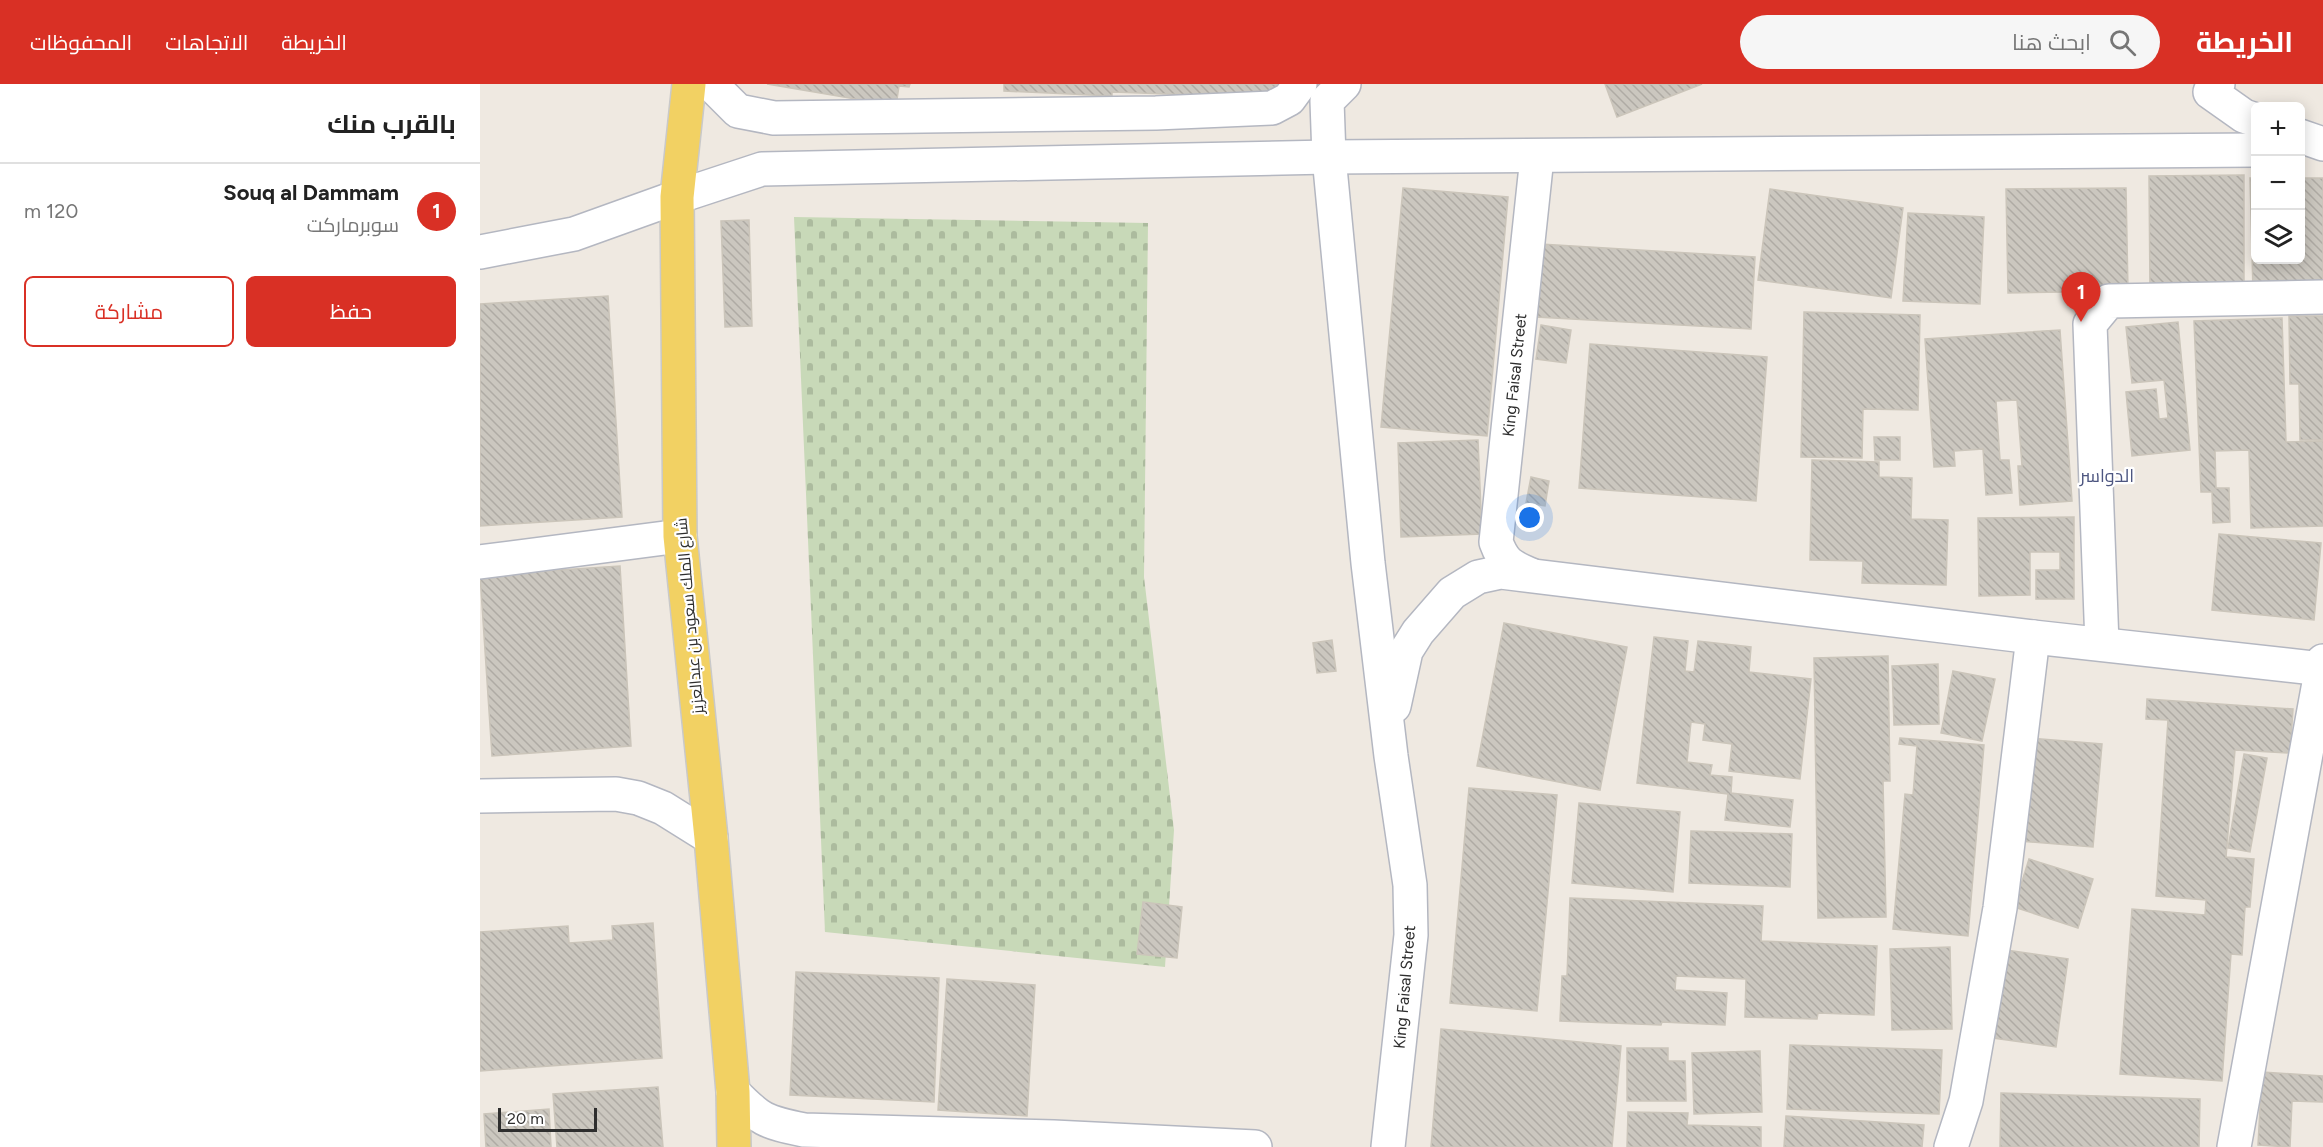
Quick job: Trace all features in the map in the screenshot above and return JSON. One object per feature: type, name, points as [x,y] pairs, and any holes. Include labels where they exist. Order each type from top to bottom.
[{"type":"main road","name":"شارع الملك سعود بن عبدالعزيز","points":[[689,84],[677,197],[680,536],[711,838],[733,1092],[734,1147]]},
{"type":"street","points":[[711,84],[738,111],[774,118],[1156,113],[1272,108],[1289,99],[1300,84]]},
{"type":"street","points":[[1344,84],[1327,101],[1329,157],[1368,562],[1391,756]]},
{"type":"street","points":[[2218,84],[2210,92],[2244,116],[2251,118]]},
{"type":"street","points":[[2305,137],[2323,144]]},
{"type":"street","points":[[480,252],[574,234],[762,169],[1329,157],[2251,150]]},
{"type":"street","points":[[2305,150],[2323,150]]},
{"type":"street","name":"King Faisal Street","points":[[1532,575],[1508,565],[1496,542],[1537,157]]},
{"type":"street","points":[[2102,644],[2090,324],[2109,301],[2323,297]]},
{"type":"street","points":[[480,562],[680,536]]},
{"type":"street","points":[[1391,756],[1392,717],[1406,651],[1418,632],[1452,592],[1478,577],[1501,572],[2033,637],[2323,667],[2234,1147]]},
{"type":"street","points":[[1951,1147],[1966,1101],[2000,908],[2033,637]]},
{"type":"street","name":"King Faisal Street","points":[[1388,1147],[1411,935],[1410,885],[1391,756]]},
{"type":"street","points":[[480,796],[616,794],[638,798],[663,808],[711,838]]},
{"type":"street","points":[[733,1092],[756,1116],[777,1125],[804,1130],[1054,1137],[1255,1147]]},
{"type":"green space","points":[[794,217],[1148,223],[1144,577],[1174,830],[1165,967],[825,932]]},
{"type":"building","points":[[767,84],[910,84],[909,87],[899,86],[896,106]]},
{"type":"building","points":[[1004,84],[1277,84],[1277,98],[1112,92],[1112,96],[1004,91]]},
{"type":"building","points":[[1605,84],[1702,84],[1617,117]]},
{"type":"building","points":[[2244,175],[2244,290],[2150,292],[2149,176]]},
{"type":"building","points":[[2305,178],[2323,178],[2323,286],[2253,291],[2252,264],[2305,264]]},
{"type":"building","points":[[1403,188],[1508,197],[1487,436],[1381,427]]},
{"type":"building","points":[[2126,188],[2128,291],[2008,293],[2006,189]]},
{"type":"building","points":[[1770,189],[1903,208],[1891,298],[1758,280]]},
{"type":"building","points":[[1908,213],[1984,217],[1980,304],[1903,301]]},
{"type":"building","points":[[749,220],[752,326],[725,327],[721,221]]},
{"type":"building","points":[[1540,244],[1755,257],[1751,329],[1536,317]]},
{"type":"building","points":[[608,296],[622,517],[480,526],[480,304]]},
{"type":"building","points":[[1804,312],[1920,315],[1918,410],[1863,409],[1862,458],[1801,457]]},
{"type":"building","points":[[2289,316],[2323,316],[2323,440],[2300,440],[2299,384],[2290,384]]},
{"type":"building","points":[[2282,318],[2286,442],[2323,441],[2323,526],[2251,528],[2249,450],[2215,451],[2216,488],[2229,488],[2230,522],[2213,523],[2212,492],[2201,492],[2194,321]]},
{"type":"building","points":[[2178,322],[2190,450],[2132,456],[2126,392],[2156,389],[2159,419],[2168,418],[2164,380],[2132,383],[2126,327]]},
{"type":"building","points":[[1541,325],[1571,330],[1566,363],[1536,359]]},
{"type":"building","points":[[2060,330],[2072,501],[2020,505],[2018,466],[2022,466],[2017,400],[1996,401],[2000,460],[2009,460],[2012,493],[1986,495],[1983,449],[1954,451],[1955,466],[1934,467],[1925,339]]},
{"type":"building","points":[[1590,344],[1767,357],[1756,501],[1579,488]]},
{"type":"building","points":[[1874,437],[1900,437],[1900,460],[1875,460]]},
{"type":"building","points":[[1478,440],[1482,534],[1401,537],[1398,443]]},
{"type":"building","points":[[1812,460],[1879,462],[1879,477],[1912,478],[1911,519],[1948,520],[1946,585],[1862,583],[1863,561],[1810,560]]},
{"type":"building","points":[[1531,477],[1549,481],[1545,506],[1526,503]]},
{"type":"building","points":[[2074,517],[2074,599],[2036,599],[2036,570],[2060,570],[2060,552],[2030,552],[2030,595],[1979,596],[1978,518]]},
{"type":"building","points":[[2219,534],[2321,543],[2314,620],[2212,610]]},
{"type":"building","points":[[620,566],[631,746],[492,756],[480,575]]},
{"type":"building","points":[[1504,623],[1627,647],[1600,790],[1477,766]]},
{"type":"building","points":[[1654,637],[1688,641],[1685,671],[1694,672],[1698,641],[1751,647],[1749,672],[1811,679],[1800,779],[1729,771],[1732,744],[1703,740],[1705,724],[1691,722],[1687,762],[1712,765],[1710,775],[1732,777],[1731,793],[1793,800],[1790,827],[1725,820],[1728,794],[1637,783]]},
{"type":"building","points":[[1332,640],[1336,671],[1317,673],[1313,643]]},
{"type":"building","points":[[1888,656],[1890,781],[1883,781],[1886,917],[1818,918],[1814,658]]},
{"type":"building","points":[[1938,664],[1939,724],[1894,725],[1892,666]]},
{"type":"building","points":[[1953,671],[1995,679],[1982,741],[1941,733]]},
{"type":"building","points":[[2147,699],[2293,709],[2290,753],[2235,750],[2226,857],[2254,859],[2250,907],[2245,907],[2242,955],[2231,954],[2222,1081],[2120,1074],[2132,909],[2205,915],[2206,900],[2156,896],[2168,720],[2146,719]]},
{"type":"building","points":[[1900,738],[1984,745],[1968,936],[1893,929],[1905,794],[1913,795],[1917,746],[1899,744]]},
{"type":"building","points":[[2029,738],[2102,744],[2093,847],[2020,841]]},
{"type":"building","points":[[2244,754],[2267,758],[2250,852],[2228,848]]},
{"type":"building","points":[[1469,788],[1557,795],[1537,1011],[1450,1003]]},
{"type":"building","points":[[1579,803],[1680,812],[1673,892],[1572,883]]},
{"type":"building","points":[[1691,831],[1792,834],[1790,887],[1689,883]]},
{"type":"building","points":[[2029,859],[2093,879],[2078,928],[2014,907]]},
{"type":"building","points":[[1570,898],[1763,906],[1761,941],[1877,946],[1874,1015],[1818,1013],[1817,1019],[1745,1017],[1746,979],[1676,976],[1675,990],[1727,993],[1725,1025],[1560,1021],[1562,976],[1567,976]]},
{"type":"building","points":[[1143,902],[1182,907],[1177,958],[1137,954]]},
{"type":"building","points":[[653,923],[662,1058],[480,1071],[480,932],[568,926],[569,943],[613,940],[612,926]]},
{"type":"building","points":[[1950,947],[1952,1029],[1892,1030],[1890,949]]},
{"type":"building","points":[[1999,949],[2068,959],[2056,1047],[1986,1037]]},
{"type":"building","points":[[796,972],[939,978],[934,1102],[790,1095]]},
{"type":"building","points":[[947,979],[1035,985],[1027,1116],[938,1110]]},
{"type":"building","points":[[1441,1029],[1621,1046],[1612,1147],[1431,1147]]},
{"type":"building","points":[[1790,1045],[1942,1050],[1939,1114],[1787,1109]]},
{"type":"building","points":[[1627,1048],[1668,1048],[1668,1061],[1685,1061],[1686,1101],[1627,1101]]},
{"type":"building","points":[[1760,1051],[1762,1112],[1694,1114],[1692,1053]]},
{"type":"building","points":[[2262,1072],[2323,1076],[2323,1102],[2292,1101],[2290,1147],[2258,1145]]},
{"type":"building","points":[[658,1087],[663,1147],[557,1147],[553,1094]]},
{"type":"building","points":[[2001,1093],[2200,1099],[2199,1147],[2000,1147]]},
{"type":"building","points":[[549,1109],[551,1147],[486,1147],[484,1114]]},
{"type":"building","points":[[1628,1112],[1688,1113],[1687,1125],[1761,1127],[1761,1147],[1627,1147]]},
{"type":"building","points":[[1786,1116],[1924,1125],[1922,1147],[1784,1147]]},
{"type":"place","name":"Souq al Dammam","points":[[2081,322]]},
{"type":"district","name":"الدواسر","points":[[2107,476]]}]
